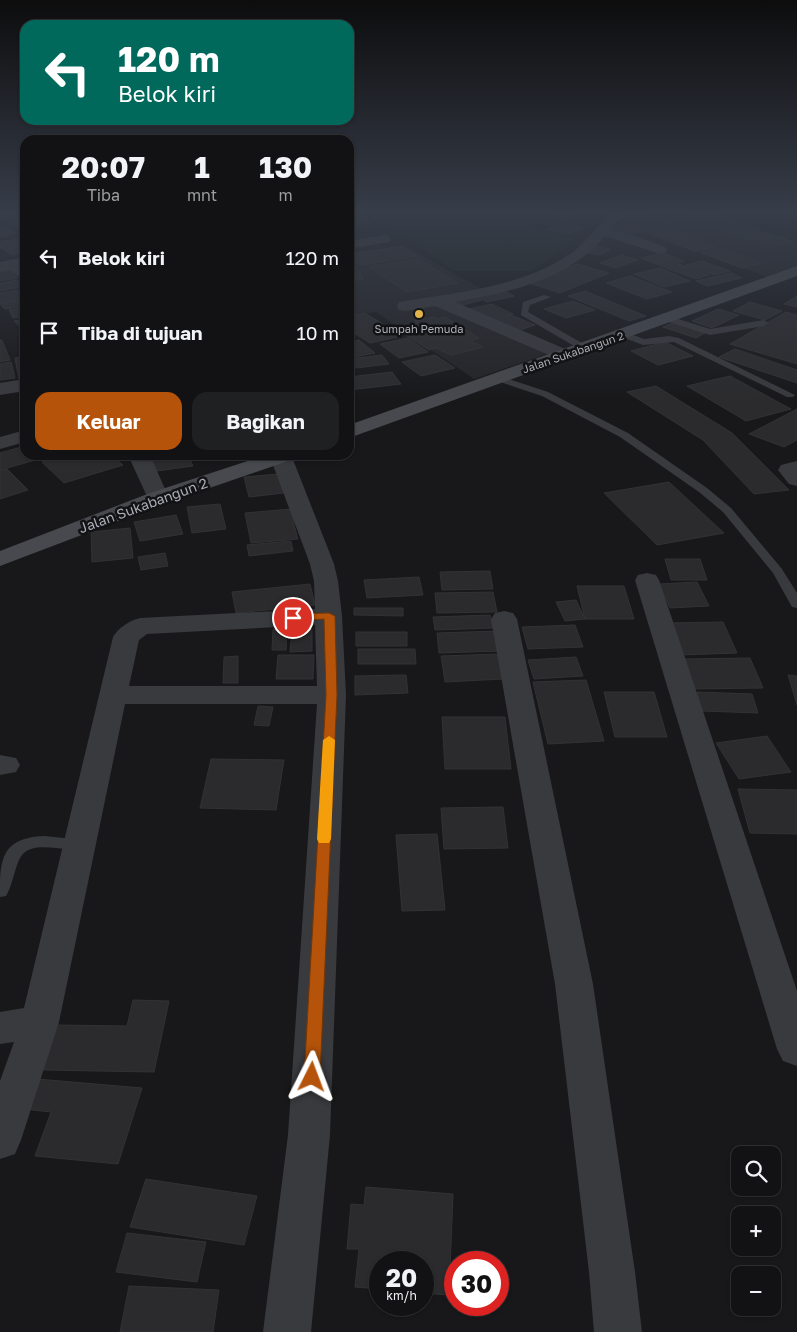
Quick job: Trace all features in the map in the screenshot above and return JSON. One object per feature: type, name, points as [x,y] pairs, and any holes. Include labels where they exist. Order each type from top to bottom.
[{"type":"street","points":[[405,306],[437,301],[526,281],[538,276]]},
{"type":"street","name":"Jalan Sukabangun 2","points":[[354,430],[497,378],[625,335],[783,276]]},
{"type":"street","points":[[437,301],[564,355]]},
{"type":"street","points":[[0,390],[20,386]]},
{"type":"street","points":[[0,443],[20,437]]},
{"type":"street","points":[[141,460],[158,498]]},
{"type":"street","name":"Jalan Sukabangun 2","points":[[0,559],[158,498],[272,460]]},
{"type":"street","points":[[285,460],[322,564],[326,581],[332,695],[309,1135],[287,1332]]},
{"type":"street","points":[[797,467],[789,470],[797,479]]},
{"type":"street","points":[[648,580],[797,1049]]},
{"type":"street","points":[[0,1140],[40,1022],[78,844],[126,637],[140,626],[329,616]]},
{"type":"street","points":[[504,619],[574,984],[612,1272],[618,1332]]},
{"type":"street","points":[[113,695],[332,695]]},
{"type":"street","points":[[0,1028],[40,1022]]},
{"type":"lane","points":[[547,297],[526,304],[524,313],[584,348]]},
{"type":"lane","points":[[669,319],[710,332],[764,323]]},
{"type":"lane","points":[[625,335],[643,342],[676,340],[790,396]]},
{"type":"lane","points":[[497,378],[545,394],[624,435],[703,490],[727,510],[778,572],[797,604]]},
{"type":"lane","points":[[0,890],[14,854],[24,844],[36,842],[78,844]]},
{"type":"shaded area","name":"Sumpah Pemuda","points":[[354,276],[459,276],[482,289],[429,300],[546,354],[474,379],[376,312],[354,315]]},
{"type":"building","points":[[0,276],[16,276],[18,278],[0,281]]},
{"type":"building","points":[[354,276],[362,276],[364,279],[354,280]]},
{"type":"building","points":[[383,276],[447,276],[458,283],[407,292]]},
{"type":"building","points":[[546,276],[601,276],[560,293],[529,283]]},
{"type":"building","points":[[630,276],[672,292],[647,299],[606,283]]},
{"type":"building","points":[[639,276],[679,276],[690,281],[664,287]]},
{"type":"building","points":[[688,276],[705,276],[696,279]]},
{"type":"building","points":[[717,276],[738,276],[742,278],[707,286],[696,281]]},
{"type":"building","points":[[17,280],[20,287],[0,291],[0,283]]},
{"type":"building","points":[[501,289],[514,296],[487,302],[474,294]]},
{"type":"building","points":[[20,290],[20,300],[0,303],[0,293]]},
{"type":"building","points":[[585,291],[646,316],[629,321],[568,296]]},
{"type":"building","points":[[471,295],[482,300],[459,306],[449,301]]},
{"type":"building","points":[[797,296],[797,307],[784,304]]},
{"type":"building","points":[[20,300],[20,307],[5,309],[0,304]]},
{"type":"building","points":[[573,301],[595,310],[566,318],[544,309]]},
{"type":"building","points":[[750,302],[782,311],[765,320],[733,311]]},
{"type":"building","points":[[492,304],[513,314],[490,320],[469,309]]},
{"type":"building","points":[[20,309],[20,317],[13,318],[9,310]]},
{"type":"building","points":[[718,309],[739,315],[712,328],[692,321]]},
{"type":"building","points":[[786,312],[797,315],[797,364],[730,344]]},
{"type":"building","points":[[365,313],[402,336],[370,343],[354,333],[354,315]]},
{"type":"building","points":[[511,315],[535,325],[514,332],[490,322]]},
{"type":"building","name":"Sumpah Pemuda","points":[[434,317],[437,319],[445,317],[479,338],[471,341],[483,347],[451,355],[436,348],[429,350],[395,328],[418,323],[414,321]]},
{"type":"building","points":[[20,320],[20,326],[14,321]]},
{"type":"building","points":[[672,323],[705,333],[696,338],[663,327]]},
{"type":"building","points":[[408,338],[428,352],[399,358],[380,344]]},
{"type":"building","points":[[0,340],[2,340],[10,360],[0,362]]},
{"type":"building","points":[[359,340],[375,353],[354,357],[354,342]]},
{"type":"building","points":[[665,342],[693,356],[658,365],[631,351]]},
{"type":"building","points":[[735,349],[797,370],[797,383],[719,357]]},
{"type":"building","points":[[382,355],[389,364],[356,368],[354,358]]},
{"type":"building","points":[[435,355],[455,368],[421,376],[402,362]]},
{"type":"building","points":[[15,358],[20,358],[20,379],[19,379]]},
{"type":"building","points":[[11,362],[15,378],[0,380],[0,364]]},
{"type":"building","points":[[392,372],[401,384],[354,389],[354,376]]},
{"type":"building","points":[[730,376],[791,409],[746,421],[687,386]]},
{"type":"building","points":[[656,386],[732,433],[789,490],[754,494],[703,440],[627,392]]},
{"type":"building","points":[[797,409],[797,440],[784,447],[749,434]]},
{"type":"building","points":[[20,447],[20,460],[35,460],[0,470],[0,453]]},
{"type":"building","points":[[49,460],[117,460],[123,465],[64,483],[42,462]]},
{"type":"building","points":[[153,460],[190,460],[193,466],[157,471]]},
{"type":"building","points":[[7,469],[28,490],[0,499],[0,471]]},
{"type":"building","points":[[278,474],[284,493],[249,497],[244,477]]},
{"type":"building","points":[[669,482],[724,533],[657,545],[604,493]]},
{"type":"building","points":[[220,504],[226,529],[192,533],[187,507]]},
{"type":"building","points":[[290,509],[298,539],[251,543],[245,513]]},
{"type":"building","points":[[176,515],[183,534],[140,541],[134,522]]},
{"type":"building","points":[[130,528],[133,558],[92,562],[91,532]]},
{"type":"building","points":[[291,541],[293,551],[249,556],[247,545]]},
{"type":"building","points":[[165,553],[168,566],[141,570],[138,557]]},
{"type":"building","points":[[665,559],[700,559],[707,580],[671,580]]},
{"type":"building","points":[[490,571],[493,589],[442,590],[440,572]]},
{"type":"building","points":[[419,577],[423,595],[367,598],[364,580]]},
{"type":"building","points":[[697,582],[709,606],[670,608],[659,584]]},
{"type":"building","points":[[310,584],[315,605],[236,613],[232,592]]},
{"type":"building","points":[[577,586],[624,586],[634,619],[585,619]]},
{"type":"building","points":[[493,592],[497,612],[437,613],[435,593]]},
{"type":"building","points":[[576,600],[585,619],[565,621],[556,602]]},
{"type":"building","points":[[354,608],[403,608],[403,616],[354,615]]},
{"type":"building","points":[[490,615],[493,628],[435,630],[433,617]]},
{"type":"building","points":[[723,622],[737,653],[680,655],[667,623]]},
{"type":"building","points":[[575,625],[583,647],[528,649],[522,627]]},
{"type":"building","points":[[287,628],[286,650],[272,650],[273,629]]},
{"type":"building","points":[[312,629],[312,651],[290,652],[292,630]]},
{"type":"building","points":[[498,631],[502,651],[439,653],[437,633]]},
{"type":"building","points":[[356,632],[407,632],[407,646],[356,646]]},
{"type":"building","points":[[358,649],[415,649],[416,664],[358,664]]},
{"type":"building","points":[[498,654],[503,679],[445,682],[441,656]]},
{"type":"building","points":[[278,655],[314,655],[313,679],[276,679]]},
{"type":"building","points":[[238,656],[238,683],[223,683],[224,657]]},
{"type":"building","points":[[576,657],[583,676],[534,679],[528,660]]},
{"type":"building","points":[[750,658],[763,688],[692,689],[682,659]]},
{"type":"building","points":[[406,675],[408,693],[355,695],[355,676]]},
{"type":"building","points":[[788,675],[797,676],[797,705]]},
{"type":"building","points":[[586,680],[604,741],[548,744],[533,682]]},
{"type":"building","points":[[604,692],[654,692],[667,737],[615,737]]},
{"type":"building","points":[[697,692],[752,694],[758,713],[702,711]]},
{"type":"building","points":[[258,706],[273,707],[269,726],[254,725]]},
{"type":"building","points":[[442,717],[505,717],[511,769],[445,769]]},
{"type":"building","points":[[767,736],[791,772],[739,779],[716,743]]},
{"type":"building","points":[[211,759],[284,760],[276,810],[200,808]]},
{"type":"building","points":[[738,789],[797,790],[797,834],[750,833]]},
{"type":"building","points":[[503,807],[508,848],[444,849],[441,808]]},
{"type":"building","points":[[437,834],[445,910],[402,911],[396,835]]},
{"type":"building","points":[[133,1000],[169,1001],[154,1072],[44,1070],[57,1025],[127,1026]]},
{"type":"building","points":[[37,1079],[142,1088],[118,1164],[35,1156],[51,1112],[24,1109]]},
{"type":"building","points":[[146,1179],[257,1196],[244,1245],[130,1227]]},
{"type":"building","points":[[366,1187],[453,1194],[451,1251],[444,1251],[444,1295],[434,1294],[434,1251],[369,1251],[369,1288],[355,1287],[359,1249],[347,1249],[351,1204],[364,1205]]},
{"type":"building","points":[[127,1233],[206,1242],[197,1282],[116,1272]]},
{"type":"building","points":[[129,1286],[219,1290],[213,1332],[120,1332]]},
{"type":"slow traffic","points":[[324,839],[329,740]]},
{"type":"place","name":"Sumpah Pemuda","points":[[419,314]]},
{"type":"route","points":[[293,618],[329,616],[332,695],[312,1077]]}]
